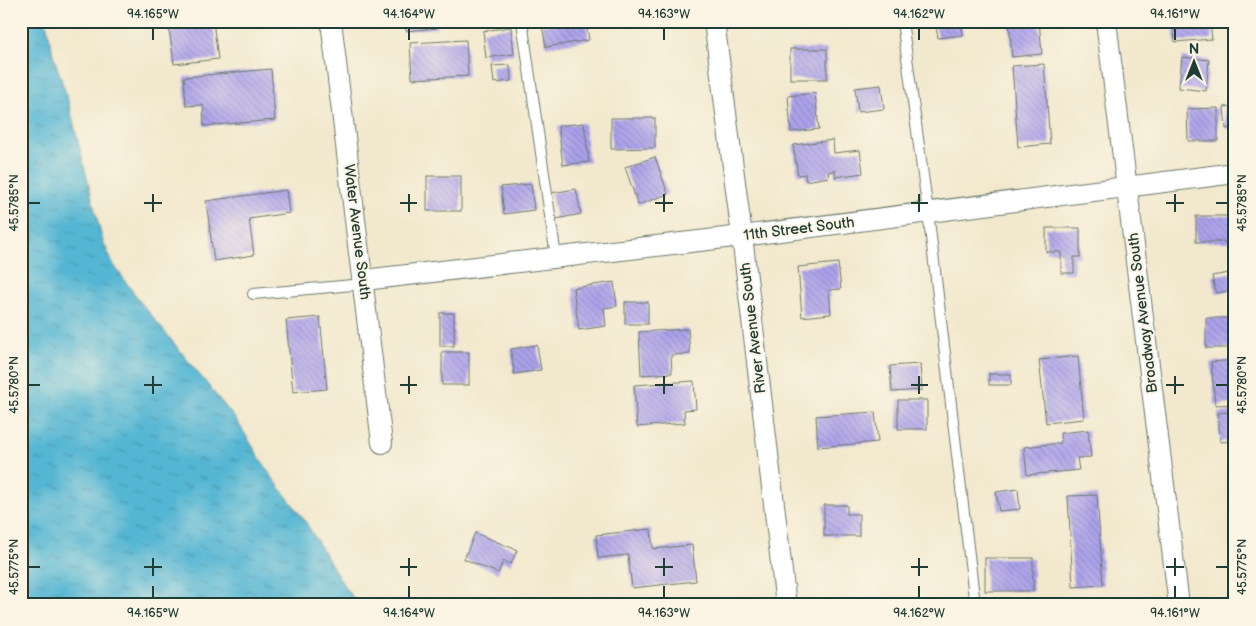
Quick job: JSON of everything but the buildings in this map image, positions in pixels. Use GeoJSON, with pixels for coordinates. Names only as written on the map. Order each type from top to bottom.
{"type":"FeatureCollection","features":[{"type":"Feature","properties":{"kind":"street","name":"Water Avenue South"},"geometry":{"type":"LineString","coordinates":[[331,21],[382,443]]}},
{"type":"Feature","properties":{"kind":"street","name":"River Avenue South"},"geometry":{"type":"LineString","coordinates":[[714,21],[786,605]]}},
{"type":"Feature","properties":{"kind":"street","name":"Broadway Avenue South"},"geometry":{"type":"LineString","coordinates":[[1106,21],[1179,605]]}},
{"type":"Feature","properties":{"kind":"street","name":"11th Street South"},"geometry":{"type":"LineString","coordinates":[[364,282],[1235,173]]}},
{"type":"Feature","properties":{"kind":"lane"},"geometry":{"type":"LineString","coordinates":[[522,21],[556,257]]}},
{"type":"Feature","properties":{"kind":"lane"},"geometry":{"type":"LineString","coordinates":[[902,21],[928,212],[975,605]]}},
{"type":"Feature","properties":{"kind":"lane"},"geometry":{"type":"LineString","coordinates":[[253,294],[364,282]]}},
{"type":"Feature","properties":{"kind":"water"},"geometry":{"type":"Polygon","coordinates":[[[21,21],[46,21],[53,54],[68,100],[102,239],[113,264],[138,299],[237,421],[269,473],[305,521],[344,586],[359,605],[21,605],[21,21]]]}}]}
